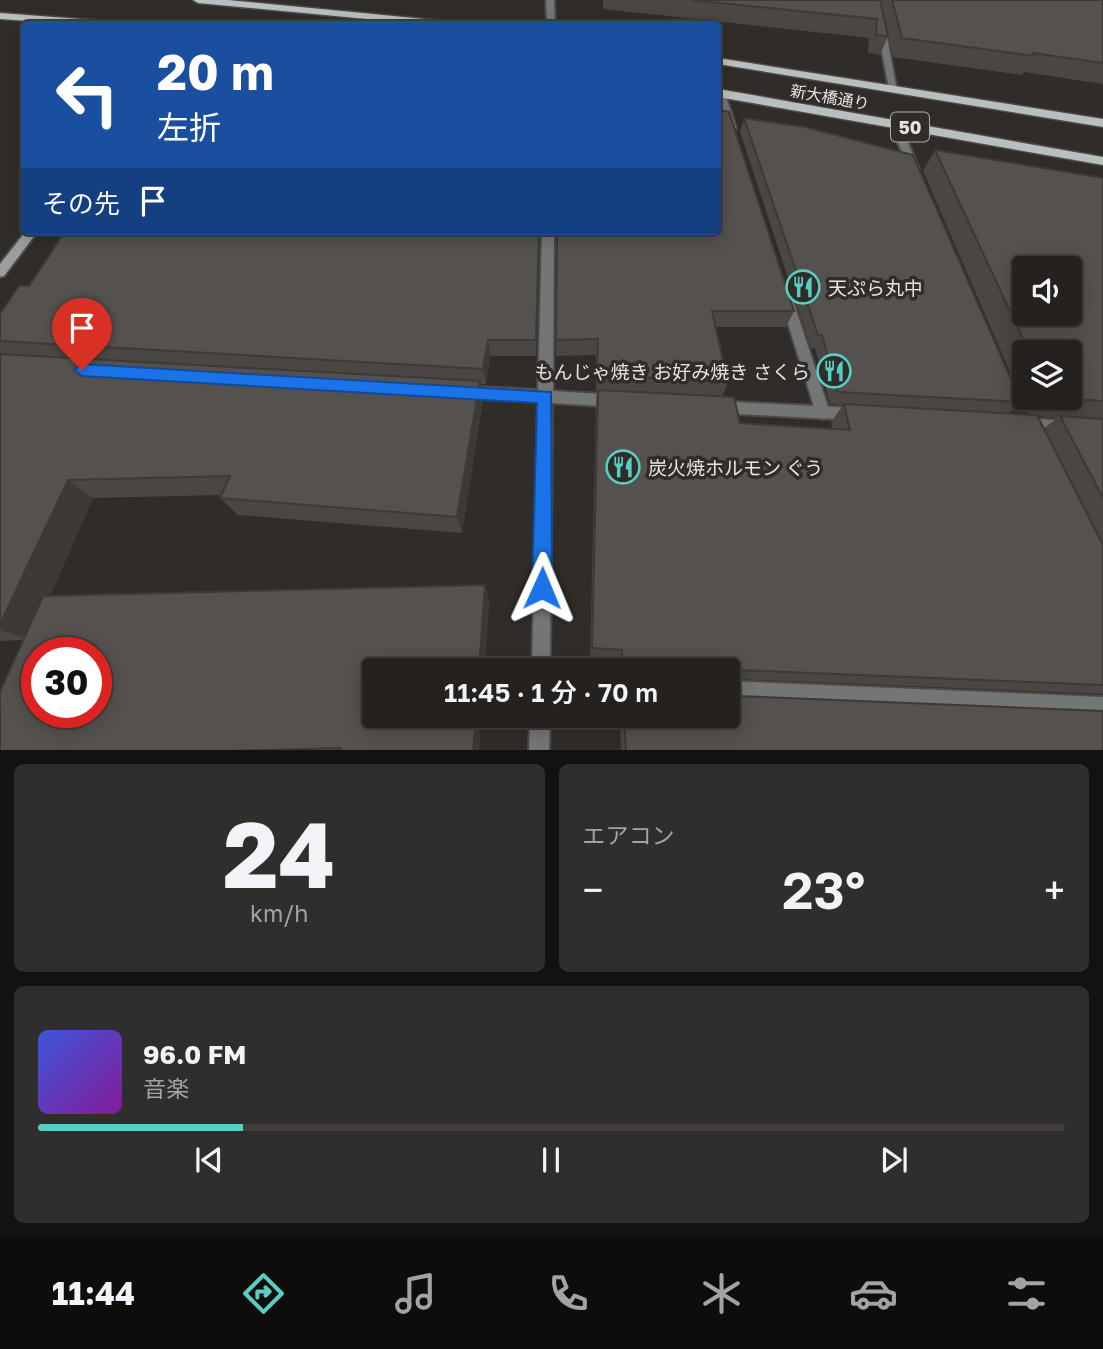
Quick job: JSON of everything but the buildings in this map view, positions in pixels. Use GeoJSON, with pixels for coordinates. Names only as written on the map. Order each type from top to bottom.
{"type":"FeatureCollection","features":[{"type":"Feature","properties":{"kind":"main road"},"geometry":{"type":"LineString","coordinates":[[198,0],[415,21]]}},
{"type":"Feature","properties":{"kind":"main road"},"geometry":{"type":"LineString","coordinates":[[0,16],[67,21]]}},
{"type":"Feature","properties":{"kind":"main road","name":"新大橋通り"},"geometry":{"type":"LineString","coordinates":[[721,61],[1103,123]]}},
{"type":"Feature","properties":{"kind":"main road","name":"新大橋通り"},"geometry":{"type":"LineString","coordinates":[[721,93],[1103,160]]}},
{"type":"Feature","properties":{"kind":"main road"},"geometry":{"type":"LineString","coordinates":[[0,273],[29,235]]}},
{"type":"Feature","properties":{"kind":"street"},"geometry":{"type":"LineString","coordinates":[[550,0],[551,21]]}},
{"type":"Feature","properties":{"kind":"street"},"geometry":{"type":"LineString","coordinates":[[876,0],[894,89]]}},
{"type":"Feature","properties":{"kind":"street"},"geometry":{"type":"LineString","coordinates":[[721,99],[734,137]]}},
{"type":"Feature","properties":{"kind":"street"},"geometry":{"type":"LineString","coordinates":[[895,124],[919,181]]}},
{"type":"Feature","properties":{"kind":"street"},"geometry":{"type":"LineString","coordinates":[[541,658],[548,235]]}},
{"type":"Feature","properties":{"kind":"street"},"geometry":{"type":"LineString","coordinates":[[781,281],[823,413]]}},
{"type":"Feature","properties":{"kind":"street"},"geometry":{"type":"LineString","coordinates":[[447,391],[629,401]]}},
{"type":"Feature","properties":{"kind":"street"},"geometry":{"type":"LineString","coordinates":[[698,405],[863,415]]}},
{"type":"Feature","properties":{"kind":"street"},"geometry":{"type":"LineString","coordinates":[[1018,424],[1103,429]]}},
{"type":"Feature","properties":{"kind":"street"},"geometry":{"type":"LineString","coordinates":[[740,692],[1103,708]]}},
{"type":"Feature","properties":{"kind":"street"},"geometry":{"type":"LineString","coordinates":[[539,750],[540,728]]}},
{"type":"Feature","properties":{"kind":"place","name":"天ぷら丸中"},"geometry":{"type":"Point","coordinates":[803,287]}},
{"type":"Feature","properties":{"kind":"place","name":"もんじゃ焼き お好み焼き さくら"},"geometry":{"type":"Point","coordinates":[834,371]}},
{"type":"Feature","properties":{"kind":"place","name":"炭火焼ホルモン ぐう"},"geometry":{"type":"Point","coordinates":[623,467]}},
{"type":"Feature","properties":{"kind":"route"},"geometry":{"type":"LineString","coordinates":[[82,370],[545,397],[542,588]]}}]}
